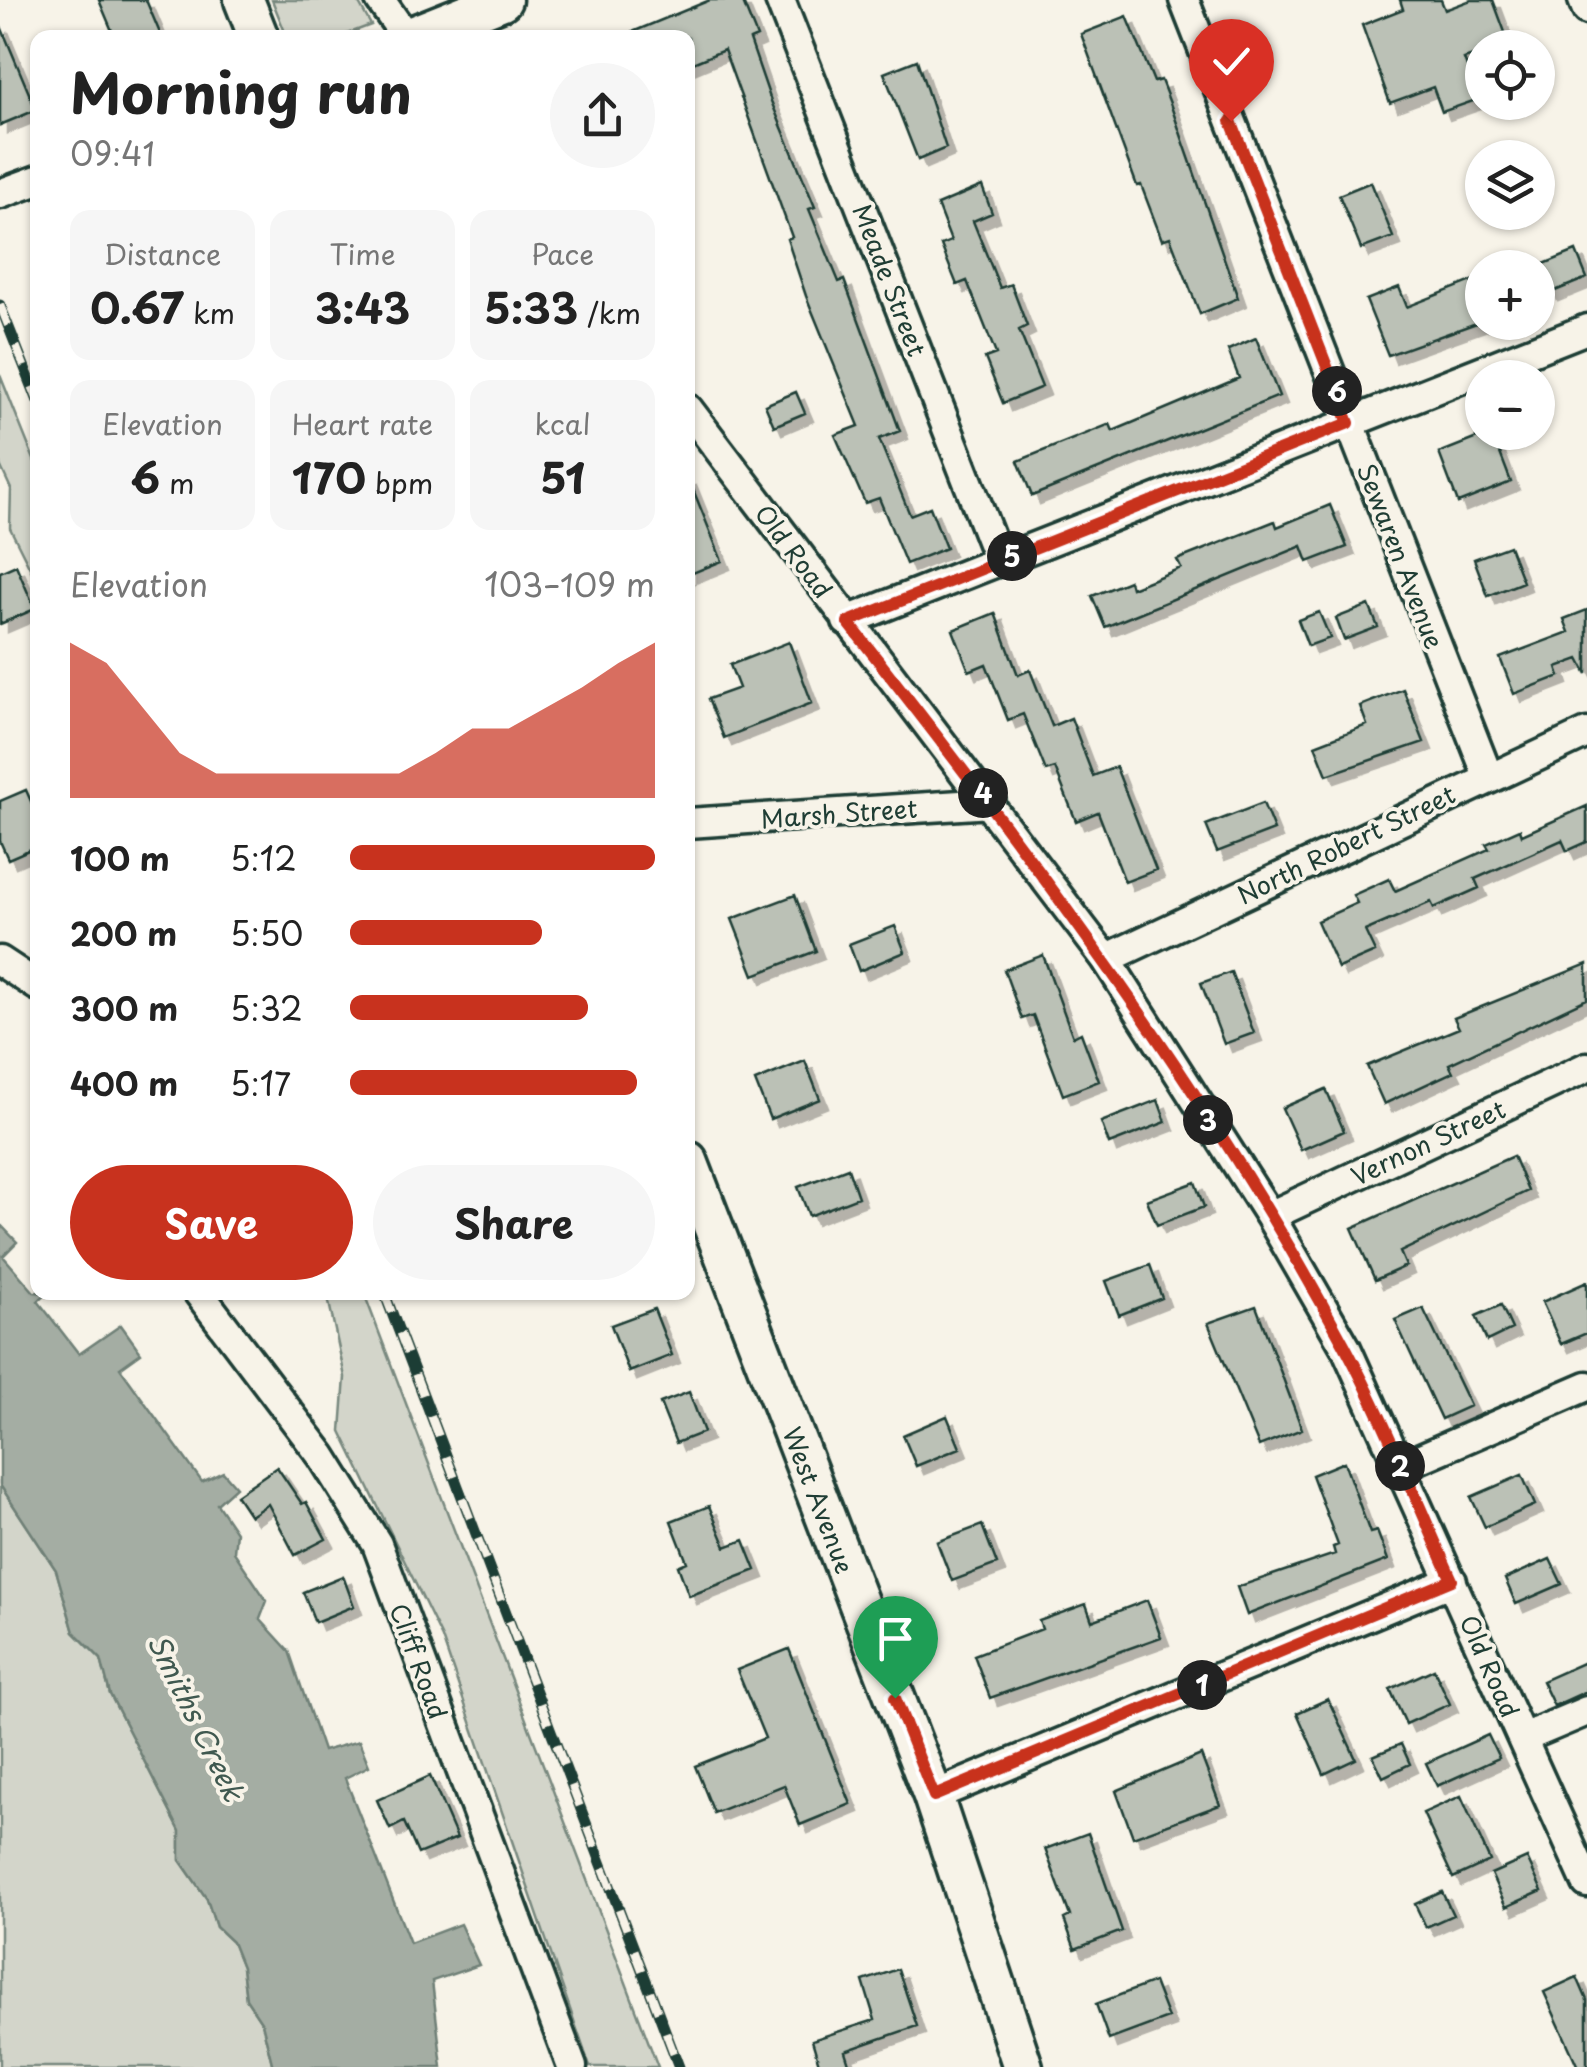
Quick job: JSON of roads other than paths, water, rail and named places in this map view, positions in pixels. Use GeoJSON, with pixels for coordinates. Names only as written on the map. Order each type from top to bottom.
{"type":"FeatureCollection","features":[{"type":"Feature","properties":{"kind":"street"},"geometry":{"type":"LineString","coordinates":[[244,0],[256,30]]}},
{"type":"Feature","properties":{"kind":"street"},"geometry":{"type":"LineString","coordinates":[[380,0],[402,30]]}},
{"type":"Feature","properties":{"kind":"street"},"geometry":{"type":"LineString","coordinates":[[425,30],[502,0]]}},
{"type":"Feature","properties":{"kind":"street","name":"Meade Street"},"geometry":{"type":"LineString","coordinates":[[780,0],[999,561]]}},
{"type":"Feature","properties":{"kind":"street","name":"Sewaren Avenue"},"geometry":{"type":"LineString","coordinates":[[1184,0],[1488,776]]}},
{"type":"Feature","properties":{"kind":"street"},"geometry":{"type":"LineString","coordinates":[[1583,0],[1587,10]]}},
{"type":"Feature","properties":{"kind":"street"},"geometry":{"type":"LineString","coordinates":[[0,194],[30,183]]}},
{"type":"Feature","properties":{"kind":"street"},"geometry":{"type":"LineString","coordinates":[[848,622],[1587,329]]}},
{"type":"Feature","properties":{"kind":"street","name":"Old Road"},"geometry":{"type":"LineString","coordinates":[[695,418],[1106,959],[1270,1216],[1346,1348],[1587,1883]]}},
{"type":"Feature","properties":{"kind":"street","name":"North Robert Street"},"geometry":{"type":"LineString","coordinates":[[1106,959],[1587,732]]}},
{"type":"Feature","properties":{"kind":"street","name":"Marsh Street"},"geometry":{"type":"LineString","coordinates":[[695,822],[991,803]]}},
{"type":"Feature","properties":{"kind":"street"},"geometry":{"type":"LineString","coordinates":[[0,960],[30,981]]}},
{"type":"Feature","properties":{"kind":"street","name":"Vernon Street"},"geometry":{"type":"LineString","coordinates":[[1270,1216],[1587,1067]]}},
{"type":"Feature","properties":{"kind":"street","name":"West Avenue"},"geometry":{"type":"LineString","coordinates":[[695,1179],[934,1796],[1023,2067]]}},
{"type":"Feature","properties":{"kind":"street","name":"Cliff Road"},"geometry":{"type":"LineString","coordinates":[[204,1300],[322,1456],[377,1544],[572,2067]]}},
{"type":"Feature","properties":{"kind":"street"},"geometry":{"type":"LineString","coordinates":[[1400,1467],[1587,1386]]}},
{"type":"Feature","properties":{"kind":"street"},"geometry":{"type":"LineString","coordinates":[[934,1796],[1452,1580]]}},
{"type":"Feature","properties":{"kind":"street"},"geometry":{"type":"LineString","coordinates":[[1523,1738],[1587,1711]]}},
{"type":"Feature","properties":{"kind":"water","name":"Smiths Creek"},"geometry":{"type":"Polygon","coordinates":[[[0,1224],[17,1242],[3,1256],[30,1287],[30,1300],[39,1300],[79,1354],[121,1325],[141,1353],[120,1368],[202,1482],[223,1472],[236,1487],[217,1504],[236,1532],[234,1552],[267,1601],[260,1619],[289,1651],[323,1751],[359,1741],[369,1766],[345,1778],[410,1943],[460,1924],[479,1965],[432,1981],[442,2067],[273,2067],[262,2023],[246,1999],[242,1967],[232,1942],[216,1927],[207,1899],[180,1860],[180,1831],[110,1694],[101,1659],[74,1632],[56,1570],[0,1485],[0,1224]]]}},
{"type":"Feature","properties":{"kind":"railway"},"geometry":{"type":"LineString","coordinates":[[0,305],[30,381]]}},
{"type":"Feature","properties":{"kind":"railway"},"geometry":{"type":"LineString","coordinates":[[387,1300],[679,2067]]}}]}
